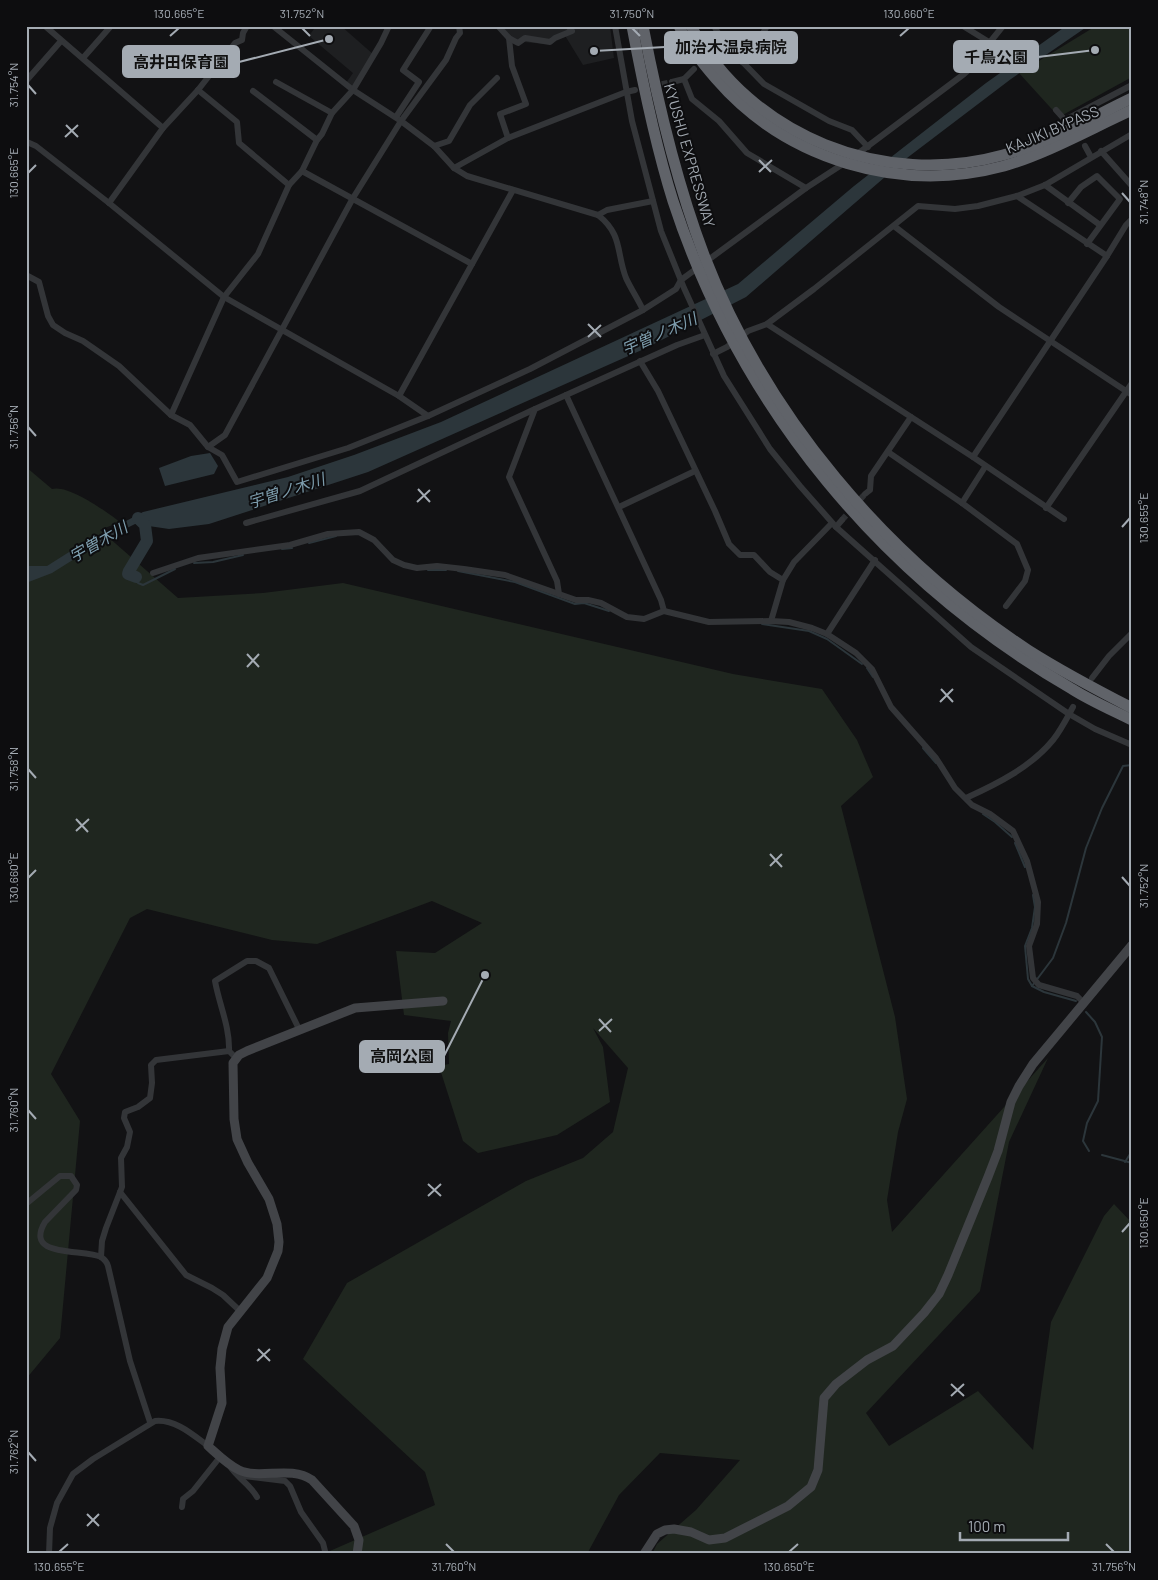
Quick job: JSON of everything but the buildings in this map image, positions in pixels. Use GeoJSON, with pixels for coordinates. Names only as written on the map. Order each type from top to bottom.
{"type":"FeatureCollection","features":[{"type":"Feature","properties":{"kind":"highway","name":"KYUSHU EXPRESSWAY"},"geometry":{"type":"LineString","coordinates":[[632,26],[656,139],[673,201],[700,260],[720,316],[796,425],[828,468],[862,507],[900,547],[941,584],[983,618],[1021,645],[1080,681],[1132,708]]}},
{"type":"Feature","properties":{"kind":"highway","name":"KYUSHU EXPRESSWAY"},"geometry":{"type":"LineString","coordinates":[[643,26],[666,136],[700,260]]}},
{"type":"Feature","properties":{"kind":"highway","name":"KAJIKI BYPASS"},"geometry":{"type":"LineString","coordinates":[[679,26],[692,48],[708,69],[728,93],[748,110],[769,127],[786,137],[835,154],[932,171],[968,173],[1003,166],[1027,158],[1132,110]]}},
{"type":"Feature","properties":{"kind":"highway","name":"KAJIKI BYPASS"},"geometry":{"type":"LineString","coordinates":[[691,26],[716,64],[750,100],[779,121],[835,154]]}},
{"type":"Feature","properties":{"kind":"highway","name":"KAJIKI BYPASS"},"geometry":{"type":"LineString","coordinates":[[932,171],[1025,148],[1132,98]]}},
{"type":"Feature","properties":{"kind":"highway","name":"KYUSHU EXPRESSWAY"},"geometry":{"type":"LineString","coordinates":[[744,351],[760,390],[788,432],[820,475],[892,555],[976,626],[1023,659],[1073,690],[1132,720]]}},
{"type":"Feature","properties":{"kind":"street"},"geometry":{"type":"LineString","coordinates":[[45,26],[163,128]]}},
{"type":"Feature","properties":{"kind":"street"},"geometry":{"type":"LineString","coordinates":[[83,58],[110,26]]}},
{"type":"Feature","properties":{"kind":"street"},"geometry":{"type":"LineString","coordinates":[[109,203],[163,128],[198,90],[235,43],[242,40],[247,26]]}},
{"type":"Feature","properties":{"kind":"street"},"geometry":{"type":"LineString","coordinates":[[273,26],[353,90],[398,119],[434,146],[454,168],[467,176],[598,215],[609,224],[617,241],[626,278],[643,310]]}},
{"type":"Feature","properties":{"kind":"street"},"geometry":{"type":"LineString","coordinates":[[171,415],[224,297],[258,254],[290,185],[302,171],[316,140],[322,134],[332,113],[353,90],[381,44],[389,26]]}},
{"type":"Feature","properties":{"kind":"street"},"geometry":{"type":"LineString","coordinates":[[208,447],[225,435],[353,198],[419,82],[403,70],[431,26]]}},
{"type":"Feature","properties":{"kind":"street"},"geometry":{"type":"LineString","coordinates":[[398,119],[446,60],[460,33],[459,26]]}},
{"type":"Feature","properties":{"kind":"street"},"geometry":{"type":"LineString","coordinates":[[498,26],[509,38],[518,43],[525,38],[550,42],[572,31],[568,26]]}},
{"type":"Feature","properties":{"kind":"street"},"geometry":{"type":"LineString","coordinates":[[615,26],[632,121],[661,232],[684,288],[730,388],[770,449],[834,525],[971,646],[1068,714],[1094,729],[1132,745]]}},
{"type":"Feature","properties":{"kind":"street"},"geometry":{"type":"LineString","coordinates":[[714,26],[724,43],[764,84],[829,121],[852,130],[868,147]]}},
{"type":"Feature","properties":{"kind":"street"},"geometry":{"type":"LineString","coordinates":[[742,62],[750,56],[767,26]]}},
{"type":"Feature","properties":{"kind":"street"},"geometry":{"type":"LineString","coordinates":[[963,26],[989,42]]}},
{"type":"Feature","properties":{"kind":"street"},"geometry":{"type":"LineString","coordinates":[[26,275],[39,282],[48,316],[53,325],[65,333],[83,340],[119,366],[171,415],[190,426],[208,447],[222,455],[237,482],[348,448],[428,416],[530,369],[643,310],[676,289],[681,280],[806,188],[868,147],[969,69],[980,60],[982,52],[1003,26]]}},
{"type":"Feature","properties":{"kind":"street"},"geometry":{"type":"LineString","coordinates":[[508,138],[500,114],[526,104],[512,66],[509,38]]}},
{"type":"Feature","properties":{"kind":"street"},"geometry":{"type":"LineString","coordinates":[[26,81],[61,41]]}},
{"type":"Feature","properties":{"kind":"street"},"geometry":{"type":"LineString","coordinates":[[716,50],[724,43]]}},
{"type":"Feature","properties":{"kind":"street"},"geometry":{"type":"LineString","coordinates":[[672,82],[684,79],[694,69]]}},
{"type":"Feature","properties":{"kind":"street"},"geometry":{"type":"LineString","coordinates":[[434,146],[449,141],[470,105],[497,78]]}},
{"type":"Feature","properties":{"kind":"street"},"geometry":{"type":"LineString","coordinates":[[684,79],[692,98],[719,121],[747,153],[806,188]]}},
{"type":"Feature","properties":{"kind":"street"},"geometry":{"type":"LineString","coordinates":[[276,82],[332,113]]}},
{"type":"Feature","properties":{"kind":"street"},"geometry":{"type":"LineString","coordinates":[[1056,110],[1065,120],[1132,85]]}},
{"type":"Feature","properties":{"kind":"street"},"geometry":{"type":"LineString","coordinates":[[198,90],[237,122],[239,143],[290,185]]}},
{"type":"Feature","properties":{"kind":"street"},"geometry":{"type":"LineString","coordinates":[[454,168],[508,138],[635,90]]}},
{"type":"Feature","properties":{"kind":"street"},"geometry":{"type":"LineString","coordinates":[[253,91],[316,140]]}},
{"type":"Feature","properties":{"kind":"street"},"geometry":{"type":"LineString","coordinates":[[714,354],[748,331],[767,324],[918,206],[955,209],[978,206],[1017,196],[1045,185],[1132,134]]}},
{"type":"Feature","properties":{"kind":"street"},"geometry":{"type":"LineString","coordinates":[[27,142],[36,146],[109,203],[224,297],[398,396],[428,416]]}},
{"type":"Feature","properties":{"kind":"street"},"geometry":{"type":"LineString","coordinates":[[1085,146],[1091,157]]}},
{"type":"Feature","properties":{"kind":"street"},"geometry":{"type":"LineString","coordinates":[[1101,151],[1132,186]]}},
{"type":"Feature","properties":{"kind":"street"},"geometry":{"type":"LineString","coordinates":[[302,171],[472,264]]}},
{"type":"Feature","properties":{"kind":"street"},"geometry":{"type":"LineString","coordinates":[[1068,203],[1080,186],[1098,176],[1120,199],[1086,244]]}},
{"type":"Feature","properties":{"kind":"street"},"geometry":{"type":"LineString","coordinates":[[1045,185],[1100,225]]}},
{"type":"Feature","properties":{"kind":"street"},"geometry":{"type":"LineString","coordinates":[[398,396],[513,190]]}},
{"type":"Feature","properties":{"kind":"street"},"geometry":{"type":"LineString","coordinates":[[1017,196],[1086,244],[1107,256]]}},
{"type":"Feature","properties":{"kind":"street"},"geometry":{"type":"LineString","coordinates":[[598,215],[607,210],[653,201]]}},
{"type":"Feature","properties":{"kind":"street"},"geometry":{"type":"LineString","coordinates":[[973,457],[1126,225],[1132,219]]}},
{"type":"Feature","properties":{"kind":"street"},"geometry":{"type":"LineString","coordinates":[[894,226],[999,307],[1129,393]]}},
{"type":"Feature","properties":{"kind":"street"},"geometry":{"type":"LineString","coordinates":[[767,324],[973,457],[985,467],[1064,519]]}},
{"type":"Feature","properties":{"kind":"street"},"geometry":{"type":"LineString","coordinates":[[246,523],[360,491],[704,333]]}},
{"type":"Feature","properties":{"kind":"street"},"geometry":{"type":"LineString","coordinates":[[640,361],[658,391],[729,544],[740,555],[754,555],[770,572],[783,580]]}},
{"type":"Feature","properties":{"kind":"street"},"geometry":{"type":"LineString","coordinates":[[1046,508],[1129,393],[1132,383]]}},
{"type":"Feature","properties":{"kind":"street"},"geometry":{"type":"LineString","coordinates":[[566,395],[661,600],[664,611]]}},
{"type":"Feature","properties":{"kind":"street"},"geometry":{"type":"LineString","coordinates":[[535,409],[509,477],[557,581],[559,594]]}},
{"type":"Feature","properties":{"kind":"street"},"geometry":{"type":"LineString","coordinates":[[865,494],[870,490],[872,476],[911,417]]}},
{"type":"Feature","properties":{"kind":"street"},"geometry":{"type":"LineString","coordinates":[[888,452],[1017,544],[1028,570],[1025,581],[1006,606]]}},
{"type":"Feature","properties":{"kind":"street"},"geometry":{"type":"LineString","coordinates":[[962,503],[985,467]]}},
{"type":"Feature","properties":{"kind":"street"},"geometry":{"type":"LineString","coordinates":[[618,507],[695,471]]}},
{"type":"Feature","properties":{"kind":"street"},"geometry":{"type":"LineString","coordinates":[[771,621],[783,580],[794,562],[834,525],[842,520]]}},
{"type":"Feature","properties":{"kind":"street"},"geometry":{"type":"LineString","coordinates":[[153,573],[198,558],[290,545],[315,537],[359,532],[374,540],[394,560],[404,565],[418,568],[436,566],[464,568],[505,575],[576,600],[601,603],[627,617],[644,619],[664,611],[709,622],[789,622],[826,634],[856,653],[872,669],[891,706],[936,758],[955,788],[972,805],[990,814],[1013,831],[1027,861],[1038,902],[1037,924],[1029,946],[1033,978],[1039,984],[1077,996],[1084,1003]]}},
{"type":"Feature","properties":{"kind":"street"},"geometry":{"type":"LineString","coordinates":[[826,634],[875,560]]}},
{"type":"Feature","properties":{"kind":"street"},"geometry":{"type":"LineString","coordinates":[[1092,678],[1109,656],[1132,634]]}},
{"type":"Feature","properties":{"kind":"street"},"geometry":{"type":"LineString","coordinates":[[966,798],[987,788],[1034,758],[1053,740],[1073,707]]}},
{"type":"Feature","properties":{"kind":"street"},"geometry":{"type":"LineString","coordinates":[[644,1554],[658,1534],[664,1530],[674,1529],[691,1532],[709,1540],[726,1538],[788,1506],[811,1487],[818,1470],[824,1398],[836,1384],[867,1360],[893,1346],[939,1294],[998,1151],[1011,1102],[1033,1064],[1132,945]]}},
{"type":"Feature","properties":{"kind":"street"},"geometry":{"type":"LineString","coordinates":[[208,1446],[222,1403],[220,1368],[222,1349],[228,1326],[267,1278],[278,1251],[279,1242],[269,1199],[248,1163],[237,1139],[234,1119],[233,1055],[227,1024],[218,999],[215,980],[248,961],[256,961],[269,968],[299,1029]]}},
{"type":"Feature","properties":{"kind":"street"},"geometry":{"type":"LineString","coordinates":[[150,1422],[130,1361],[108,1266],[101,1257],[102,1241],[122,1186],[121,1158],[127,1147],[130,1132],[124,1118],[125,1112],[138,1107],[150,1098],[152,1083],[151,1064],[156,1060],[233,1055],[355,1008],[443,1001]]}},
{"type":"Feature","properties":{"kind":"street"},"geometry":{"type":"LineString","coordinates":[[26,1204],[60,1176],[70,1176],[78,1185],[76,1190],[45,1222],[42,1228],[41,1240],[51,1248],[101,1257]]}},
{"type":"Feature","properties":{"kind":"street"},"geometry":{"type":"LineString","coordinates":[[120,1192],[186,1276],[223,1295],[240,1311]]}},
{"type":"Feature","properties":{"kind":"street"},"geometry":{"type":"LineString","coordinates":[[48,1554],[50,1528],[57,1503],[73,1474],[92,1459],[150,1422],[164,1420],[175,1424],[240,1470],[250,1473],[294,1474],[305,1476],[312,1480],[354,1526],[360,1540],[357,1554]]}},
{"type":"Feature","properties":{"kind":"street"},"geometry":{"type":"LineString","coordinates":[[224,1459],[233,1472],[254,1490],[257,1497]]}},
{"type":"Feature","properties":{"kind":"street"},"geometry":{"type":"LineString","coordinates":[[182,1507],[183,1499],[224,1459]]}},
{"type":"Feature","properties":{"kind":"street"},"geometry":{"type":"LineString","coordinates":[[240,1470],[244,1476],[284,1481],[290,1486],[301,1512],[323,1543],[324,1554]]}},
{"type":"Feature","properties":{"kind":"shaded area"},"geometry":{"type":"Polygon","coordinates":[[[316,26],[341,26],[374,55],[354,89],[346,83],[353,73],[309,36],[316,26]]]}},
{"type":"Feature","properties":{"kind":"shaded area"},"geometry":{"type":"Polygon","coordinates":[[[499,26],[610,26],[614,58],[583,65],[564,34],[545,44],[513,41],[499,26]]]}},
{"type":"Feature","properties":{"kind":"shaded area"},"geometry":{"type":"Polygon","coordinates":[[[1096,26],[1132,26],[1132,77],[1059,117],[1019,73],[1096,26]]]}},
{"type":"Feature","properties":{"kind":"shaded area"},"geometry":{"type":"Polygon","coordinates":[[[26,467],[52,489],[68,491],[77,495],[120,522],[100,530],[178,598],[263,593],[343,583],[733,674],[822,689],[857,740],[873,777],[841,806],[895,1017],[907,1099],[898,1132],[887,1200],[892,1232],[1048,1058],[1009,1142],[980,1291],[866,1413],[889,1446],[978,1391],[1033,1450],[1051,1322],[1104,1216],[1114,1204],[1132,1223],[1132,1554],[652,1554],[657,1544],[696,1510],[740,1460],[660,1453],[619,1495],[587,1554],[323,1554],[435,1505],[425,1472],[303,1359],[347,1283],[526,1181],[583,1158],[613,1132],[628,1068],[593,1028],[603,1047],[610,1102],[557,1135],[478,1153],[463,1141],[439,1066],[449,1064],[448,1033],[451,1021],[404,1015],[396,951],[435,953],[482,923],[432,901],[317,944],[272,940],[147,909],[130,918],[51,1074],[80,1121],[60,1338],[26,1379],[26,467]]]}},
{"type":"Feature","properties":{"kind":"water","name":"宇曽木川"},"geometry":{"type":"Polygon","coordinates":[[[1066,26],[1088,26],[1011,79],[907,158],[746,297],[644,349],[368,472],[209,524],[169,529],[135,524],[111,536],[52,573],[26,583],[26,566],[47,566],[77,547],[143,512],[288,477],[354,455],[441,422],[738,284],[854,186],[986,83],[1066,26]]]}},
{"type":"Feature","properties":{"kind":"water"},"geometry":{"type":"Polygon","coordinates":[[[210,453],[218,466],[214,474],[165,486],[159,468],[191,456],[210,453]]]}},
{"type":"Feature","properties":{"kind":"waterway","name":"宇曽ノ木川"},"geometry":{"type":"LineString","coordinates":[[136,577],[128,574],[147,541],[145,525],[138,518]]}},
{"type":"Feature","properties":{"kind":"waterway"},"geometry":{"type":"LineString","coordinates":[[309,543],[336,536]]}},
{"type":"Feature","properties":{"kind":"waterway"},"geometry":{"type":"LineString","coordinates":[[282,549],[292,548]]}},
{"type":"Feature","properties":{"kind":"waterway"},"geometry":{"type":"LineString","coordinates":[[194,563],[213,562],[243,555]]}},
{"type":"Feature","properties":{"kind":"waterway"},"geometry":{"type":"LineString","coordinates":[[136,577],[138,583],[143,585],[175,569]]}},
{"type":"Feature","properties":{"kind":"waterway"},"geometry":{"type":"LineString","coordinates":[[428,570],[446,570]]}},
{"type":"Feature","properties":{"kind":"waterway"},"geometry":{"type":"LineString","coordinates":[[458,571],[515,582],[575,604],[584,603],[609,611]]}},
{"type":"Feature","properties":{"kind":"waterway"},"geometry":{"type":"LineString","coordinates":[[762,624],[809,631],[827,639],[862,664]]}},
{"type":"Feature","properties":{"kind":"waterway"},"geometry":{"type":"LineString","coordinates":[[867,668],[873,677]]}},
{"type":"Feature","properties":{"kind":"waterway"},"geometry":{"type":"LineString","coordinates":[[923,748],[936,763]]}},
{"type":"Feature","properties":{"kind":"waterway"},"geometry":{"type":"LineString","coordinates":[[1032,986],[1053,958],[1066,923],[1086,848],[1102,808],[1123,766],[1132,765]]}},
{"type":"Feature","properties":{"kind":"waterway"},"geometry":{"type":"LineString","coordinates":[[983,814],[1012,837]]}},
{"type":"Feature","properties":{"kind":"waterway"},"geometry":{"type":"LineString","coordinates":[[1015,843],[1025,867]]}},
{"type":"Feature","properties":{"kind":"waterway"},"geometry":{"type":"LineString","coordinates":[[1033,895],[1035,907],[1032,928],[1025,946],[1028,979],[1032,986],[1044,992],[1076,1001]]}},
{"type":"Feature","properties":{"kind":"waterway"},"geometry":{"type":"LineString","coordinates":[[1086,1012],[1095,1022],[1102,1037],[1098,1101],[1087,1123],[1083,1141],[1089,1151]]}},
{"type":"Feature","properties":{"kind":"waterway"},"geometry":{"type":"LineString","coordinates":[[1125,1162],[1132,1151]]}},
{"type":"Feature","properties":{"kind":"waterway"},"geometry":{"type":"LineString","coordinates":[[1102,1155],[1132,1163]]}},
{"type":"Feature","properties":{"kind":"tunnel"},"geometry":{"type":"LineString","coordinates":[[653,86],[672,82]]}},
{"type":"Feature","properties":{"kind":"tunnel"},"geometry":{"type":"LineString","coordinates":[[842,520],[865,494]]}},
{"type":"Feature","properties":{"kind":"place","name":"高井田保育園"},"geometry":{"type":"Point","coordinates":[329,39]}},
{"type":"Feature","properties":{"kind":"place","name":"千鳥公園"},"geometry":{"type":"Point","coordinates":[1095,50]}},
{"type":"Feature","properties":{"kind":"place","name":"加治木温泉病院"},"geometry":{"type":"Point","coordinates":[594,51]}},
{"type":"Feature","properties":{"kind":"place","name":"高岡公園"},"geometry":{"type":"Point","coordinates":[485,975]}}]}
